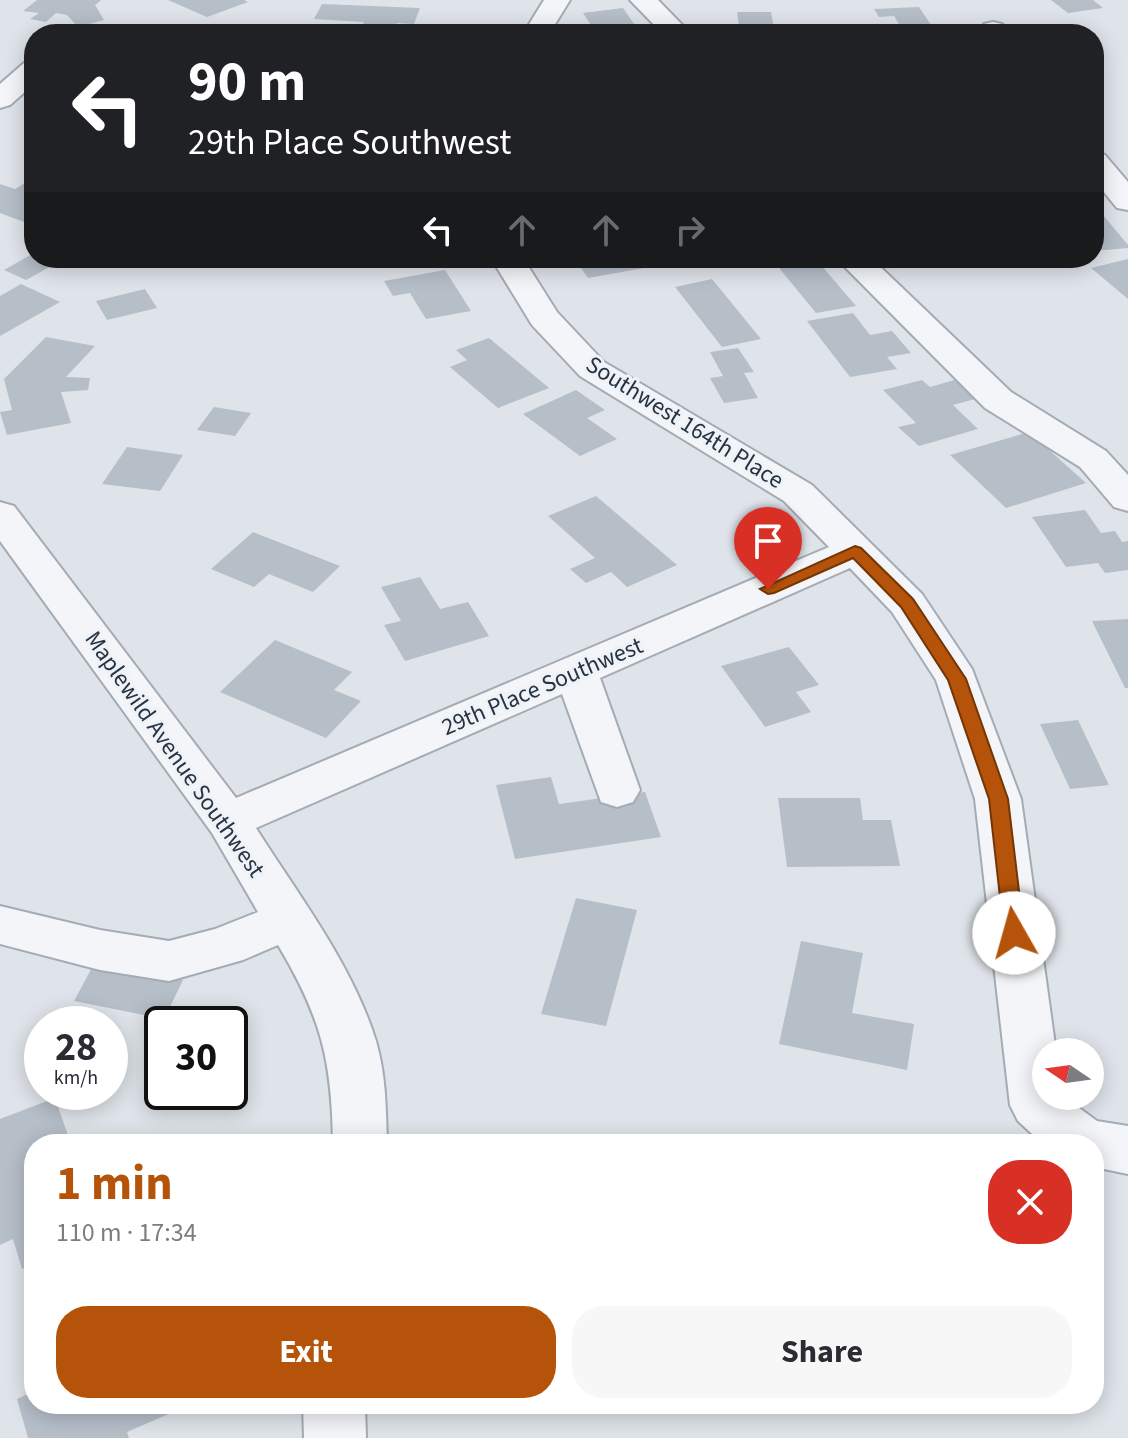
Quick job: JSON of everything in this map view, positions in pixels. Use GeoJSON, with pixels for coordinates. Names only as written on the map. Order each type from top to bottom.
{"type":"FeatureCollection","features":[{"type":"Feature","properties":{"kind":"street"},"geometry":{"type":"LineString","coordinates":[[542,24],[557,0]]}},
{"type":"Feature","properties":{"kind":"street"},"geometry":{"type":"LineString","coordinates":[[643,0],[668,24]]}},
{"type":"Feature","properties":{"kind":"street"},"geometry":{"type":"LineString","coordinates":[[0,99],[24,78]]}},
{"type":"Feature","properties":{"kind":"street"},"geometry":{"type":"LineString","coordinates":[[1104,173],[1128,201]]}},
{"type":"Feature","properties":{"kind":"street","name":"Southwest 164th Place"},"geometry":{"type":"LineString","coordinates":[[513,268],[544,318],[592,369],[798,493],[907,603],[957,679],[998,799],[1037,1105],[1068,1134]]}},
{"type":"Feature","properties":{"kind":"street"},"geometry":{"type":"LineString","coordinates":[[862,268],[998,400],[1093,459],[1128,499]]}},
{"type":"Feature","properties":{"kind":"street","name":"Maplewild Avenue Southwest"},"geometry":{"type":"LineString","coordinates":[[0,514],[228,821],[331,990],[350,1042],[359,1088],[360,1134]]}},
{"type":"Feature","properties":{"kind":"street","name":"29th Place Southwest"},"geometry":{"type":"LineString","coordinates":[[228,821],[855,551]]}},
{"type":"Feature","properties":{"kind":"street"},"geometry":{"type":"LineString","coordinates":[[576,671],[617,790]]}},
{"type":"Feature","properties":{"kind":"street"},"geometry":{"type":"LineString","coordinates":[[0,925],[100,950],[169,961],[225,946],[288,920]]}},
{"type":"Feature","properties":{"kind":"street","name":"Southwest 164th Place"},"geometry":{"type":"LineString","coordinates":[[1104,1147],[1128,1150]]}},
{"type":"Feature","properties":{"kind":"street"},"geometry":{"type":"LineString","coordinates":[[334,1414],[335,1438]]}},
{"type":"Feature","properties":{"kind":"building"},"geometry":{"type":"Polygon","coordinates":[[[37,0],[101,0],[95,5],[104,20],[75,24],[67,15],[56,13],[46,22],[30,19],[39,13],[23,11],[37,0]]]}},
{"type":"Feature","properties":{"kind":"building"},"geometry":{"type":"Polygon","coordinates":[[[168,0],[244,0],[248,2],[207,17],[168,0]]]}},
{"type":"Feature","properties":{"kind":"building"},"geometry":{"type":"Polygon","coordinates":[[[1051,0],[1093,0],[1103,8],[1068,13],[1051,0]]]}},
{"type":"Feature","properties":{"kind":"building"},"geometry":{"type":"Polygon","coordinates":[[[322,4],[420,8],[414,24],[363,24],[314,19],[322,4]]]}},
{"type":"Feature","properties":{"kind":"building"},"geometry":{"type":"Polygon","coordinates":[[[919,7],[930,24],[899,24],[894,16],[879,17],[874,9],[919,7]]]}},
{"type":"Feature","properties":{"kind":"building"},"geometry":{"type":"Polygon","coordinates":[[[623,8],[634,24],[590,24],[583,13],[623,8]]]}},
{"type":"Feature","properties":{"kind":"building"},"geometry":{"type":"Polygon","coordinates":[[[737,12],[771,12],[773,24],[739,24],[737,12]]]}},
{"type":"Feature","properties":{"kind":"building"},"geometry":{"type":"Polygon","coordinates":[[[0,184],[15,189],[24,184],[24,222],[0,213],[0,184]]]}},
{"type":"Feature","properties":{"kind":"building"},"geometry":{"type":"Polygon","coordinates":[[[1104,216],[1128,245],[1128,248],[1104,250],[1104,216]]]}},
{"type":"Feature","properties":{"kind":"building"},"geometry":{"type":"Polygon","coordinates":[[[24,259],[24,268],[48,268],[26,280],[4,270],[24,259]]]}},
{"type":"Feature","properties":{"kind":"building"},"geometry":{"type":"Polygon","coordinates":[[[1128,259],[1128,299],[1091,268],[1104,268],[1104,265],[1128,259]]]}},
{"type":"Feature","properties":{"kind":"building"},"geometry":{"type":"Polygon","coordinates":[[[581,268],[644,268],[588,278],[581,268]]]}},
{"type":"Feature","properties":{"kind":"building"},"geometry":{"type":"Polygon","coordinates":[[[779,268],[824,268],[856,306],[816,313],[779,268]]]}},
{"type":"Feature","properties":{"kind":"building"},"geometry":{"type":"Polygon","coordinates":[[[445,270],[471,311],[426,319],[410,293],[393,296],[384,281],[445,270]]]}},
{"type":"Feature","properties":{"kind":"building"},"geometry":{"type":"Polygon","coordinates":[[[712,279],[761,339],[722,347],[675,287],[712,279]]]}},
{"type":"Feature","properties":{"kind":"building"},"geometry":{"type":"Polygon","coordinates":[[[21,284],[60,302],[0,336],[0,296],[21,284]]]}},
{"type":"Feature","properties":{"kind":"building"},"geometry":{"type":"Polygon","coordinates":[[[145,289],[157,308],[107,320],[96,301],[145,289]]]}},
{"type":"Feature","properties":{"kind":"building"},"geometry":{"type":"Polygon","coordinates":[[[853,313],[870,335],[892,331],[911,353],[887,357],[897,369],[850,377],[807,321],[853,313]]]}},
{"type":"Feature","properties":{"kind":"building"},"geometry":{"type":"Polygon","coordinates":[[[46,337],[95,346],[66,377],[90,378],[88,390],[61,392],[71,423],[7,435],[0,412],[12,410],[4,379],[46,337]]]}},
{"type":"Feature","properties":{"kind":"building"},"geometry":{"type":"Polygon","coordinates":[[[489,338],[549,388],[498,408],[450,367],[467,360],[456,350],[489,338]]]}},
{"type":"Feature","properties":{"kind":"building"},"geometry":{"type":"Polygon","coordinates":[[[738,348],[754,372],[744,373],[758,398],[724,403],[710,378],[723,376],[710,352],[738,348]]]}},
{"type":"Feature","properties":{"kind":"building"},"geometry":{"type":"Polygon","coordinates":[[[965,377],[986,396],[953,405],[978,429],[919,446],[898,427],[916,423],[883,390],[922,380],[930,387],[965,377]]]}},
{"type":"Feature","properties":{"kind":"building"},"geometry":{"type":"Polygon","coordinates":[[[576,390],[605,410],[587,418],[617,439],[580,456],[523,414],[576,390]]]}},
{"type":"Feature","properties":{"kind":"building"},"geometry":{"type":"Polygon","coordinates":[[[214,407],[251,413],[235,436],[197,430],[214,407]]]}},
{"type":"Feature","properties":{"kind":"building"},"geometry":{"type":"Polygon","coordinates":[[[1029,432],[1086,483],[1006,508],[950,455],[1029,432]]]}},
{"type":"Feature","properties":{"kind":"building"},"geometry":{"type":"Polygon","coordinates":[[[127,447],[183,455],[160,491],[102,484],[127,447]]]}},
{"type":"Feature","properties":{"kind":"building"},"geometry":{"type":"Polygon","coordinates":[[[596,496],[677,565],[627,587],[611,572],[586,583],[570,569],[595,558],[548,516],[596,496]]]}},
{"type":"Feature","properties":{"kind":"building"},"geometry":{"type":"Polygon","coordinates":[[[1085,510],[1101,533],[1115,531],[1122,542],[1128,541],[1128,570],[1105,573],[1098,563],[1066,567],[1032,517],[1085,510]]]}},
{"type":"Feature","properties":{"kind":"building"},"geometry":{"type":"Polygon","coordinates":[[[253,532],[340,566],[313,592],[269,574],[254,587],[211,569],[253,532]]]}},
{"type":"Feature","properties":{"kind":"building"},"geometry":{"type":"Polygon","coordinates":[[[420,577],[440,609],[468,602],[489,636],[405,661],[384,625],[401,621],[381,587],[420,577]]]}},
{"type":"Feature","properties":{"kind":"building"},"geometry":{"type":"Polygon","coordinates":[[[1128,619],[1128,688],[1125,688],[1092,621],[1128,619]]]}},
{"type":"Feature","properties":{"kind":"building"},"geometry":{"type":"Polygon","coordinates":[[[275,640],[352,672],[334,690],[361,701],[326,738],[220,692],[275,640]]]}},
{"type":"Feature","properties":{"kind":"building"},"geometry":{"type":"Polygon","coordinates":[[[789,647],[819,685],[796,692],[811,712],[765,727],[721,666],[789,647]]]}},
{"type":"Feature","properties":{"kind":"building"},"geometry":{"type":"Polygon","coordinates":[[[1078,720],[1109,785],[1070,789],[1040,724],[1078,720]]]}},
{"type":"Feature","properties":{"kind":"building"},"geometry":{"type":"Polygon","coordinates":[[[551,777],[559,804],[645,792],[661,837],[515,859],[496,785],[551,777]]]}},
{"type":"Feature","properties":{"kind":"building"},"geometry":{"type":"Polygon","coordinates":[[[778,798],[860,798],[863,820],[891,820],[900,866],[787,867],[778,798]]]}},
{"type":"Feature","properties":{"kind":"building"},"geometry":{"type":"Polygon","coordinates":[[[576,898],[637,910],[606,1026],[541,1014],[576,898]]]}},
{"type":"Feature","properties":{"kind":"building"},"geometry":{"type":"Polygon","coordinates":[[[801,941],[863,953],[852,1013],[914,1024],[907,1070],[779,1044],[801,941]]]}},
{"type":"Feature","properties":{"kind":"building"},"geometry":{"type":"Polygon","coordinates":[[[95,962],[183,980],[170,1006],[144,1006],[144,1015],[128,1012],[128,1006],[99,1006],[74,1001],[95,962]]]}},
{"type":"Feature","properties":{"kind":"building"},"geometry":{"type":"Polygon","coordinates":[[[24,1110],[59,1110],[68,1134],[24,1134],[24,1268],[13,1239],[0,1245],[0,1119],[24,1110]]]}},
{"type":"Feature","properties":{"kind":"building"},"geometry":{"type":"Polygon","coordinates":[[[24,1396],[24,1414],[169,1414],[127,1432],[129,1438],[28,1438],[17,1399],[24,1396]]]}},
{"type":"Feature","properties":{"kind":"route"},"geometry":{"type":"LineString","coordinates":[[768,589],[855,551],[907,603],[957,679],[998,799],[1014,933]]}}]}
